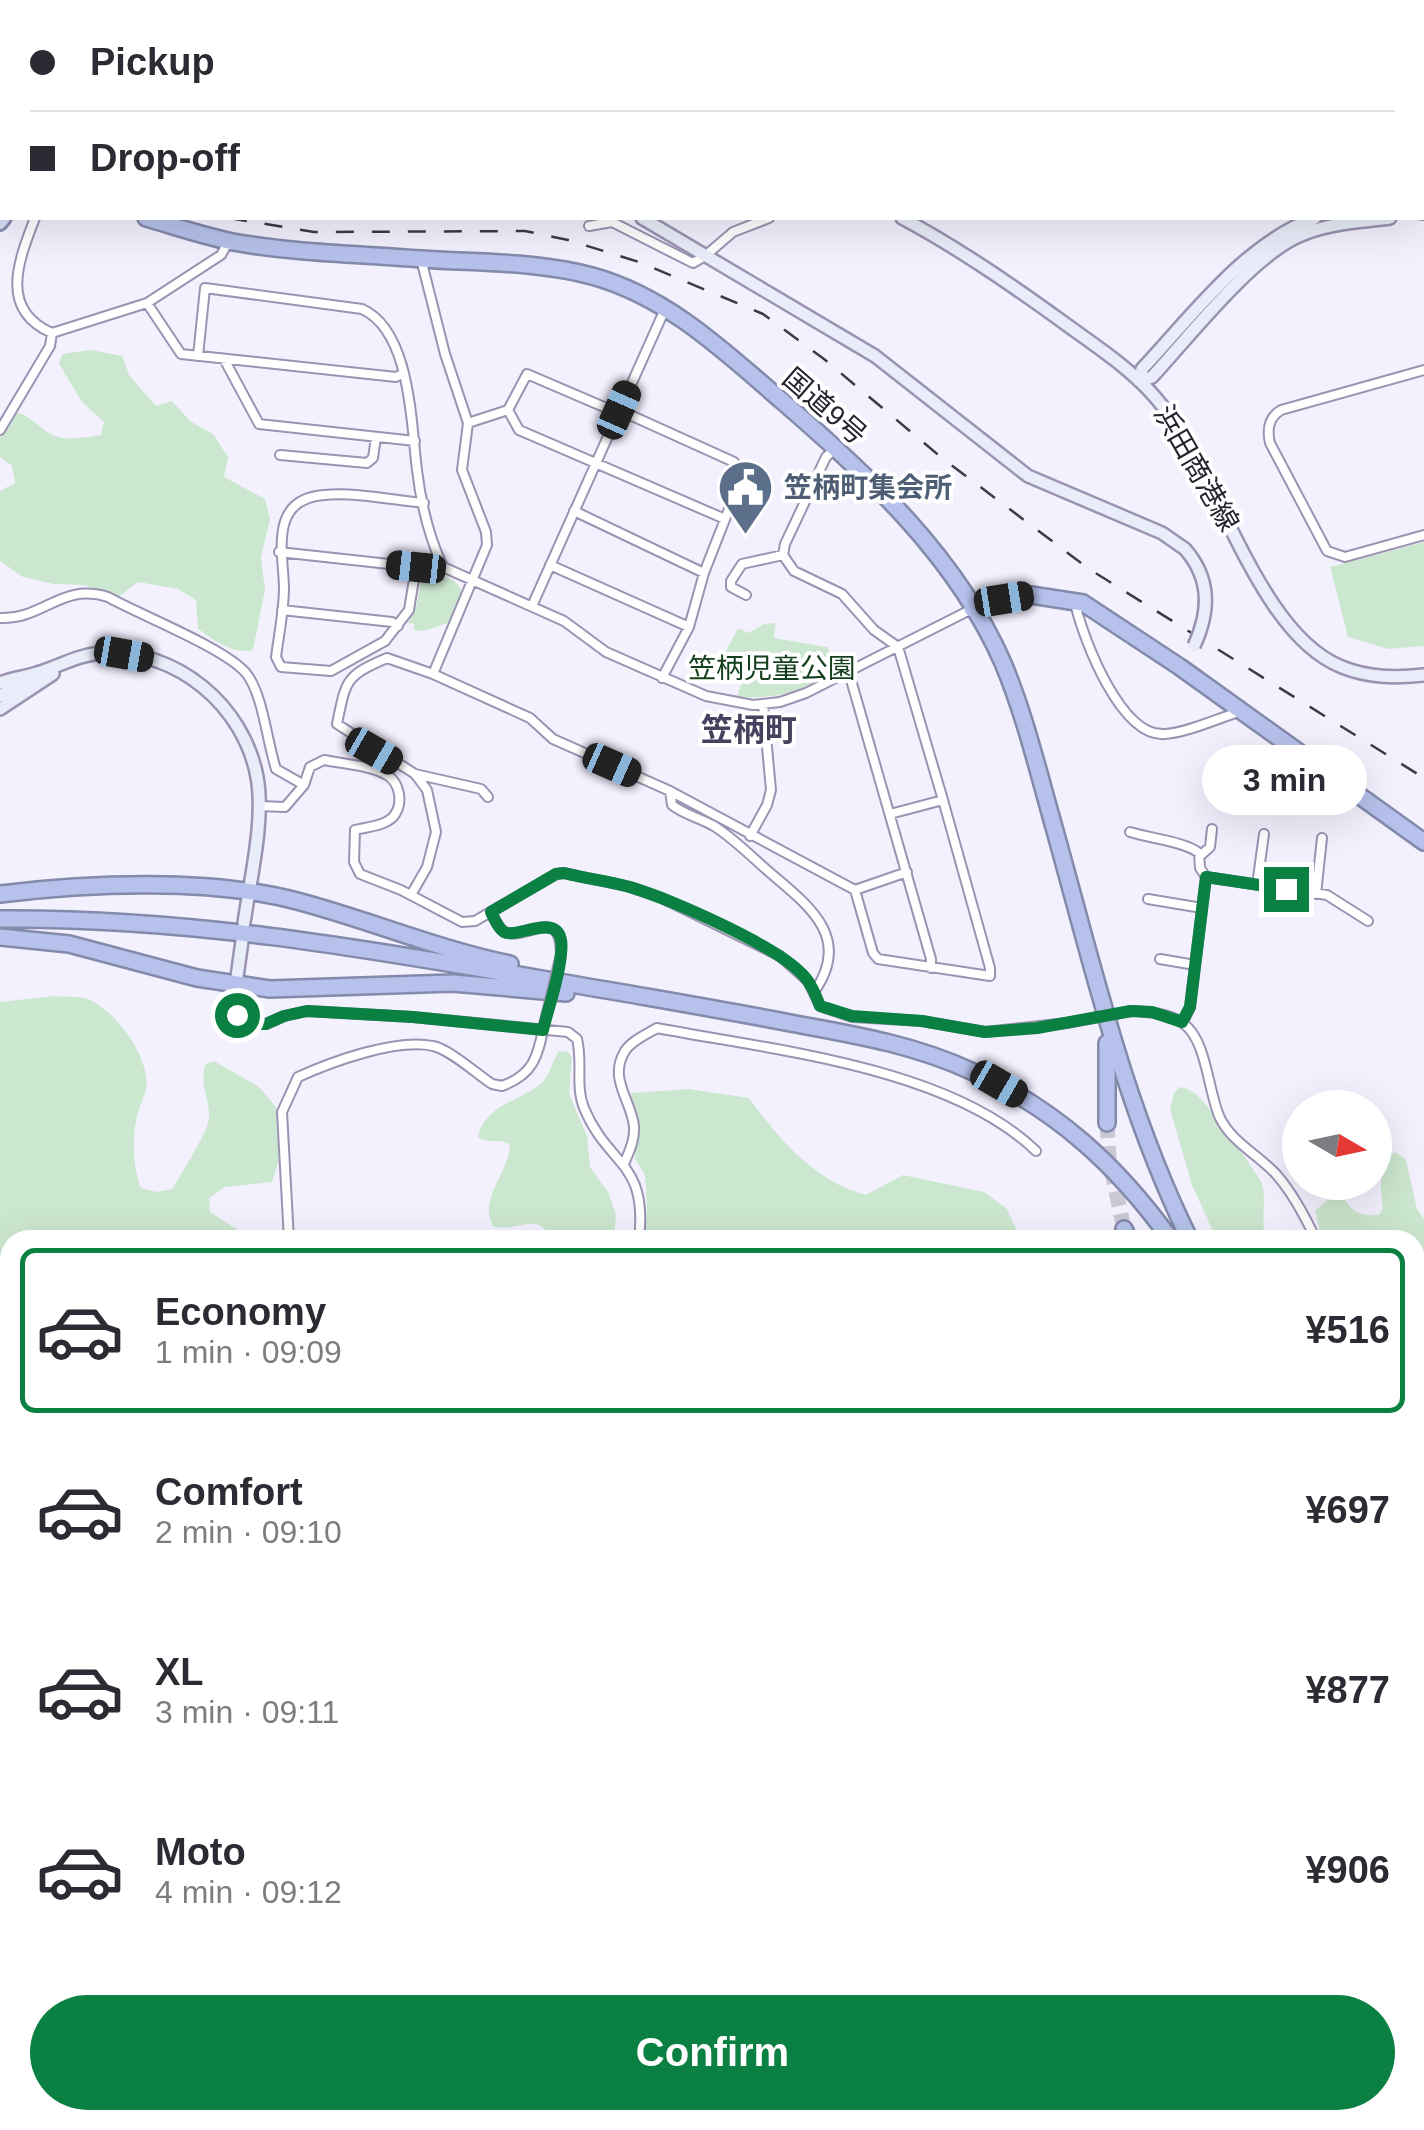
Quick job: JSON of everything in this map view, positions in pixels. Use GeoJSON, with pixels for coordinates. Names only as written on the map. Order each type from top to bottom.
{"type":"FeatureCollection","features":[{"type":"Feature","properties":{"kind":"highway","name":"国道9号"},"geometry":{"type":"LineString","coordinates":[[153,220],[230,241],[288,249],[530,266],[590,276],[666,308],[699,330],[836,448],[913,525],[972,609],[1002,661],[1013,691],[1100,990]]}},
{"type":"Feature","properties":{"kind":"highway"},"geometry":{"type":"LineString","coordinates":[[972,609],[1032,594],[1084,603],[1424,842]]}},
{"type":"Feature","properties":{"kind":"highway"},"geometry":{"type":"LineString","coordinates":[[0,894],[101,886],[249,891],[295,900],[456,953],[519,966],[560,982]]}},
{"type":"Feature","properties":{"kind":"highway"},"geometry":{"type":"LineString","coordinates":[[0,919],[198,926],[690,1004],[903,1046],[969,1070],[1052,1116],[1161,1230]]}},
{"type":"Feature","properties":{"kind":"highway"},"geometry":{"type":"LineString","coordinates":[[0,937],[68,944],[236,984],[308,990],[453,983],[690,1004]]}},
{"type":"Feature","properties":{"kind":"highway"},"geometry":{"type":"LineString","coordinates":[[1100,990],[1108,1054],[1107,1122]]}},
{"type":"Feature","properties":{"kind":"highway"},"geometry":{"type":"LineString","coordinates":[[1100,990],[1130,1096],[1185,1230]]}},
{"type":"Feature","properties":{"kind":"highway"},"geometry":{"type":"LineString","coordinates":[[1134,1199],[1152,1230]]}},
{"type":"Feature","properties":{"kind":"main road"},"geometry":{"type":"LineString","coordinates":[[645,220],[875,356],[1028,476],[1162,533],[1185,549],[1200,570],[1206,592],[1202,625],[1180,667]]}},
{"type":"Feature","properties":{"kind":"main road","name":"浜田商港線"},"geometry":{"type":"LineString","coordinates":[[906,220],[986,266],[1140,380],[1176,425],[1264,587],[1290,626],[1314,650],[1340,666],[1395,678],[1424,675]]}},
{"type":"Feature","properties":{"kind":"main road"},"geometry":{"type":"LineString","coordinates":[[1140,380],[1142,369],[1251,255],[1293,226],[1324,228],[1377,220]]}},
{"type":"Feature","properties":{"kind":"main road"},"geometry":{"type":"LineString","coordinates":[[0,683],[82,656],[105,653],[147,658],[193,678],[212,694],[241,731],[258,778],[259,806],[244,923]]}},
{"type":"Feature","properties":{"kind":"main road"},"geometry":{"type":"LineString","coordinates":[[0,709],[82,656]]}},
{"type":"Feature","properties":{"kind":"main road"},"geometry":{"type":"LineString","coordinates":[[0,696],[39,672]]}},
{"type":"Feature","properties":{"kind":"main road"},"geometry":{"type":"LineString","coordinates":[[236,984],[242,941]]}},
{"type":"Feature","properties":{"kind":"street"},"geometry":{"type":"LineString","coordinates":[[34,220],[6,280],[10,302],[36,326],[52,333],[147,303],[220,255],[230,241]]}},
{"type":"Feature","properties":{"kind":"street"},"geometry":{"type":"LineString","coordinates":[[589,226],[612,222],[693,263],[733,232],[764,220]]}},
{"type":"Feature","properties":{"kind":"street"},"geometry":{"type":"LineString","coordinates":[[421,259],[436,324],[468,423],[462,470],[488,545],[434,674]]}},
{"type":"Feature","properties":{"kind":"street"},"geometry":{"type":"LineString","coordinates":[[198,356],[205,288],[362,309],[376,315],[386,330],[411,396],[430,539],[443,567]]}},
{"type":"Feature","properties":{"kind":"street"},"geometry":{"type":"LineString","coordinates":[[147,303],[181,354],[396,377],[404,373]]}},
{"type":"Feature","properties":{"kind":"street"},"geometry":{"type":"LineString","coordinates":[[532,606],[666,308]]}},
{"type":"Feature","properties":{"kind":"street"},"geometry":{"type":"LineString","coordinates":[[0,430],[50,346],[52,333]]}},
{"type":"Feature","properties":{"kind":"street"},"geometry":{"type":"LineString","coordinates":[[224,359],[259,424],[415,441]]}},
{"type":"Feature","properties":{"kind":"street"},"geometry":{"type":"LineString","coordinates":[[1424,370],[1281,410],[1272,418],[1268,430],[1270,443],[1327,551],[1345,557],[1424,535]]}},
{"type":"Feature","properties":{"kind":"street"},"geometry":{"type":"LineString","coordinates":[[468,423],[508,410],[522,379],[530,374],[734,462],[741,471],[742,482],[704,573],[689,627],[662,678]]}},
{"type":"Feature","properties":{"kind":"street"},"geometry":{"type":"LineString","coordinates":[[508,410],[519,430],[726,520]]}},
{"type":"Feature","properties":{"kind":"street"},"geometry":{"type":"LineString","coordinates":[[280,455],[368,463],[373,458],[376,437]]}},
{"type":"Feature","properties":{"kind":"street"},"geometry":{"type":"LineString","coordinates":[[488,797],[481,789],[415,774],[337,724],[345,685],[360,670],[387,658],[434,674],[530,718],[553,739],[670,792],[855,890],[875,957],[990,976],[898,647],[874,630],[842,594],[794,571],[783,555],[826,457],[836,448]]}},
{"type":"Feature","properties":{"kind":"street"},"geometry":{"type":"LineString","coordinates":[[416,567],[409,610],[385,641],[330,671],[281,667],[276,656],[284,587],[279,552],[284,522],[296,507],[326,494],[424,503]]}},
{"type":"Feature","properties":{"kind":"street"},"geometry":{"type":"LineString","coordinates":[[574,511],[704,573]]}},
{"type":"Feature","properties":{"kind":"street"},"geometry":{"type":"LineString","coordinates":[[279,552],[443,567],[572,626],[606,652],[662,678],[718,699],[763,704],[795,698],[849,674],[972,609]]}},
{"type":"Feature","properties":{"kind":"street"},"geometry":{"type":"LineString","coordinates":[[746,596],[731,587],[742,564],[783,555]]}},
{"type":"Feature","properties":{"kind":"street"},"geometry":{"type":"LineString","coordinates":[[550,565],[689,627]]}},
{"type":"Feature","properties":{"kind":"street"},"geometry":{"type":"LineString","coordinates":[[0,618],[24,615],[66,594],[90,591],[218,653],[245,672],[258,697],[276,770],[304,784]]}},
{"type":"Feature","properties":{"kind":"street"},"geometry":{"type":"LineString","coordinates":[[1076,607],[1105,681],[1125,710],[1150,731],[1169,734],[1242,711]]}},
{"type":"Feature","properties":{"kind":"street"},"geometry":{"type":"LineString","coordinates":[[282,610],[392,622],[398,626]]}},
{"type":"Feature","properties":{"kind":"street"},"geometry":{"type":"LineString","coordinates":[[849,674],[932,960],[931,968]]}},
{"type":"Feature","properties":{"kind":"street"},"geometry":{"type":"LineString","coordinates":[[750,836],[768,805],[771,790],[763,704]]}},
{"type":"Feature","properties":{"kind":"street"},"geometry":{"type":"LineString","coordinates":[[259,806],[284,806],[304,784],[310,768],[324,760],[392,778],[400,792],[393,816],[355,830],[354,862],[360,874],[462,922],[474,921],[556,874],[630,887],[662,898],[780,956],[799,970],[820,1006],[852,1016],[922,1021],[985,1032],[1131,1011],[1152,1012],[1182,1022],[1197,1040],[1220,1118],[1234,1138],[1274,1172],[1301,1208],[1311,1230]]}},
{"type":"Feature","properties":{"kind":"street"},"geometry":{"type":"LineString","coordinates":[[411,895],[428,867],[436,832],[427,790],[415,774]]}},
{"type":"Feature","properties":{"kind":"street"},"geometry":{"type":"LineString","coordinates":[[670,792],[672,805],[712,825],[810,906],[824,930],[830,961],[814,992]]}},
{"type":"Feature","properties":{"kind":"street"},"geometry":{"type":"LineString","coordinates":[[890,814],[943,800]]}},
{"type":"Feature","properties":{"kind":"street"},"geometry":{"type":"LineString","coordinates":[[1200,856],[1210,847],[1212,829]]}},
{"type":"Feature","properties":{"kind":"street"},"geometry":{"type":"LineString","coordinates":[[1130,832],[1194,848],[1206,877],[1190,1007],[1182,1022]]}},
{"type":"Feature","properties":{"kind":"street"},"geometry":{"type":"LineString","coordinates":[[1257,885],[1264,834]]}},
{"type":"Feature","properties":{"kind":"street"},"geometry":{"type":"LineString","coordinates":[[1316,894],[1322,838]]}},
{"type":"Feature","properties":{"kind":"street"},"geometry":{"type":"LineString","coordinates":[[855,890],[907,872]]}},
{"type":"Feature","properties":{"kind":"street"},"geometry":{"type":"LineString","coordinates":[[1206,877],[1336,899],[1368,921]]}},
{"type":"Feature","properties":{"kind":"street"},"geometry":{"type":"LineString","coordinates":[[1148,899],[1202,908]]}},
{"type":"Feature","properties":{"kind":"street"},"geometry":{"type":"LineString","coordinates":[[288,1230],[282,1112],[298,1077],[338,1059],[410,1045],[436,1046],[492,1084],[502,1086],[528,1074],[562,954],[561,940],[554,930],[533,926],[508,934],[500,930],[491,912]]}},
{"type":"Feature","properties":{"kind":"street"},"geometry":{"type":"LineString","coordinates":[[1160,959],[1195,965]]}},
{"type":"Feature","properties":{"kind":"street"},"geometry":{"type":"LineString","coordinates":[[236,984],[233,1002],[237,1015],[246,1024],[266,1024],[307,1011],[568,1032],[578,1039],[580,1096],[586,1111],[638,1186],[640,1230]]}},
{"type":"Feature","properties":{"kind":"street"},"geometry":{"type":"LineString","coordinates":[[624,1164],[635,1130],[620,1091],[619,1072],[624,1052],[657,1028],[883,1070],[1016,1132],[1036,1152]]}},
{"type":"Feature","properties":{"kind":"green space"},"geometry":{"type":"Polygon","coordinates":[[[91,350],[122,356],[129,375],[156,406],[172,401],[190,421],[213,434],[228,457],[224,477],[265,499],[270,519],[261,558],[265,590],[253,650],[231,648],[198,629],[196,600],[178,589],[138,582],[117,598],[85,585],[23,577],[0,561],[0,491],[15,483],[12,466],[0,457],[0,437],[15,412],[63,438],[101,435],[104,422],[82,402],[59,364],[62,354],[91,350]]]}},
{"type":"Feature","properties":{"kind":"green space"},"geometry":{"type":"Polygon","coordinates":[[[1424,542],[1424,646],[1388,649],[1348,637],[1330,567],[1424,542]]]}},
{"type":"Feature","properties":{"kind":"green space"},"geometry":{"type":"Polygon","coordinates":[[[422,576],[456,582],[462,593],[451,622],[424,631],[414,630],[414,624],[408,623],[422,576]]]}},
{"type":"Feature","properties":{"kind":"green space","name":"笠柄児童公園"},"geometry":{"type":"Polygon","coordinates":[[[776,623],[774,638],[827,647],[839,670],[790,692],[737,697],[744,675],[719,665],[738,628],[749,633],[764,624],[776,623]]]}},
{"type":"Feature","properties":{"kind":"green space"},"geometry":{"type":"Polygon","coordinates":[[[54,996],[85,998],[108,1012],[129,1036],[146,1078],[134,1140],[141,1188],[157,1192],[172,1189],[194,1153],[209,1118],[204,1084],[206,1064],[214,1061],[259,1087],[276,1107],[279,1160],[272,1182],[225,1187],[209,1198],[210,1212],[238,1230],[0,1230],[0,1002],[54,996]]]}},
{"type":"Feature","properties":{"kind":"green space"},"geometry":{"type":"Polygon","coordinates":[[[559,1051],[568,1052],[572,1057],[569,1094],[587,1136],[590,1167],[608,1192],[616,1214],[615,1230],[545,1230],[537,1224],[493,1226],[489,1205],[510,1145],[478,1137],[494,1111],[529,1092],[548,1074],[559,1051]]]}},
{"type":"Feature","properties":{"kind":"green space"},"geometry":{"type":"Polygon","coordinates":[[[1180,1087],[1194,1093],[1206,1105],[1258,1177],[1263,1190],[1265,1230],[1212,1230],[1192,1185],[1170,1109],[1180,1087]]]}},
{"type":"Feature","properties":{"kind":"green space"},"geometry":{"type":"Polygon","coordinates":[[[689,1089],[749,1098],[800,1157],[847,1189],[866,1195],[903,1175],[984,1192],[1007,1209],[1016,1230],[646,1230],[645,1175],[635,1159],[635,1109],[629,1101],[632,1093],[689,1089]]]}},
{"type":"Feature","properties":{"kind":"green space"},"geometry":{"type":"Polygon","coordinates":[[[1395,1152],[1406,1160],[1424,1230],[1320,1230],[1315,1211],[1328,1200],[1345,1200],[1359,1213],[1368,1215],[1379,1215],[1382,1200],[1392,1200],[1395,1152]]]}},
{"type":"Feature","properties":{"kind":"tunnel"},"geometry":{"type":"LineString","coordinates":[[1107,1123],[1109,1158],[1124,1229]]}},
{"type":"Feature","properties":{"kind":"railway"},"geometry":{"type":"LineString","coordinates":[[241,220],[314,232],[525,231],[639,262],[763,314],[824,359],[942,458],[1089,569],[1424,778]]}},
{"type":"Feature","properties":{"kind":"place","name":"笠柄町集会所"},"geometry":{"type":"Point","coordinates":[745,536]}},
{"type":"Feature","properties":{"kind":"district","name":"笠柄町"},"geometry":{"type":"Point","coordinates":[749,730]}},
{"type":"Feature","properties":{"kind":"route"},"geometry":{"type":"LineString","coordinates":[[237,1015],[246,1024],[266,1024],[307,1011],[543,1030],[562,954],[561,940],[554,930],[542,926],[508,934],[500,930],[491,912],[564,873],[662,898],[738,935],[799,970],[820,1006],[852,1016],[922,1021],[985,1032],[1037,1028],[1131,1011],[1152,1012],[1182,1022],[1190,1007],[1206,877],[1286,889]]}}]}
